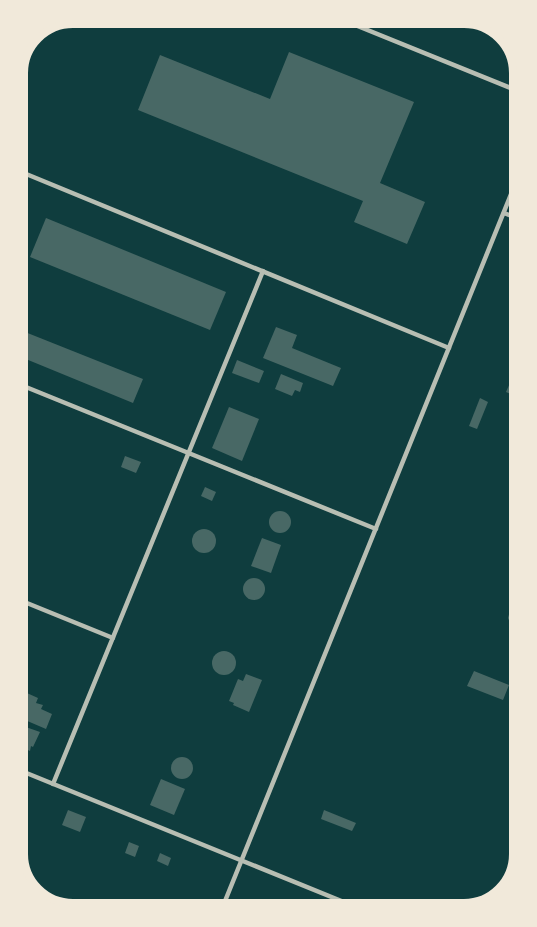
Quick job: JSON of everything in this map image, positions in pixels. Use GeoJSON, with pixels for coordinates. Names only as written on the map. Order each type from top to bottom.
{"type":"FeatureCollection","features":[{"type":"Feature","properties":{"kind":"lane"},"geometry":{"type":"LineString","coordinates":[[353,24],[513,89]]}},
{"type":"Feature","properties":{"kind":"lane"},"geometry":{"type":"LineString","coordinates":[[24,173],[449,348]]}},
{"type":"Feature","properties":{"kind":"lane"},"geometry":{"type":"LineString","coordinates":[[224,903],[513,191]]}},
{"type":"Feature","properties":{"kind":"lane"},"geometry":{"type":"LineString","coordinates":[[504,213],[513,217]]}},
{"type":"Feature","properties":{"kind":"lane"},"geometry":{"type":"LineString","coordinates":[[53,784],[263,271]]}},
{"type":"Feature","properties":{"kind":"lane"},"geometry":{"type":"LineString","coordinates":[[24,386],[376,529]]}},
{"type":"Feature","properties":{"kind":"lane"},"geometry":{"type":"LineString","coordinates":[[24,602],[113,638]]}},
{"type":"Feature","properties":{"kind":"lane"},"geometry":{"type":"LineString","coordinates":[[24,772],[346,903]]}},
{"type":"Feature","properties":{"kind":"building"},"geometry":{"type":"Polygon","coordinates":[[[289,52],[414,102],[380,183],[425,202],[407,244],[354,222],[363,201],[138,110],[160,55],[270,99],[289,52]]]}},
{"type":"Feature","properties":{"kind":"building"},"geometry":{"type":"Polygon","coordinates":[[[46,218],[226,292],[210,330],[30,257],[46,218]]]}},
{"type":"Feature","properties":{"kind":"building"},"geometry":{"type":"Polygon","coordinates":[[[276,327],[297,335],[292,348],[341,368],[333,386],[263,358],[276,327]]]}},
{"type":"Feature","properties":{"kind":"building"},"geometry":{"type":"Polygon","coordinates":[[[24,332],[143,379],[133,403],[24,358],[24,332]]]}},
{"type":"Feature","properties":{"kind":"building"},"geometry":{"type":"Polygon","coordinates":[[[237,360],[264,371],[259,383],[232,373],[237,360]]]}},
{"type":"Feature","properties":{"kind":"building"},"geometry":{"type":"Polygon","coordinates":[[[281,374],[303,383],[300,392],[295,390],[292,396],[275,389],[281,374]]]}},
{"type":"Feature","properties":{"kind":"building"},"geometry":{"type":"Polygon","coordinates":[[[513,376],[513,395],[506,392],[513,376]]]}},
{"type":"Feature","properties":{"kind":"building"},"geometry":{"type":"Polygon","coordinates":[[[480,398],[488,402],[477,429],[469,426],[480,398]]]}},
{"type":"Feature","properties":{"kind":"building"},"geometry":{"type":"Polygon","coordinates":[[[229,407],[259,419],[242,461],[212,448],[229,407]]]}},
{"type":"Feature","properties":{"kind":"building"},"geometry":{"type":"Polygon","coordinates":[[[125,456],[141,462],[136,473],[121,467],[125,456]]]}},
{"type":"Feature","properties":{"kind":"building"},"geometry":{"type":"Polygon","coordinates":[[[205,487],[216,492],[212,501],[201,496],[205,487]]]}},
{"type":"Feature","properties":{"kind":"building"},"geometry":{"type":"Polygon","coordinates":[[[280,511],[288,514],[291,522],[288,530],[280,533],[272,530],[269,522],[272,514],[280,511]]]}},
{"type":"Feature","properties":{"kind":"building"},"geometry":{"type":"Polygon","coordinates":[[[204,529],[213,532],[216,541],[213,550],[204,553],[195,550],[192,541],[195,532],[204,529]]]}},
{"type":"Feature","properties":{"kind":"building"},"geometry":{"type":"Polygon","coordinates":[[[262,538],[281,545],[271,573],[251,566],[262,538]]]}},
{"type":"Feature","properties":{"kind":"building"},"geometry":{"type":"Polygon","coordinates":[[[254,578],[262,581],[265,589],[262,597],[254,600],[246,597],[243,589],[246,581],[254,578]]]}},
{"type":"Feature","properties":{"kind":"building"},"geometry":{"type":"Polygon","coordinates":[[[513,602],[513,630],[508,618],[513,602]]]}},
{"type":"Feature","properties":{"kind":"building"},"geometry":{"type":"Polygon","coordinates":[[[224,651],[229,652],[235,658],[235,668],[229,674],[224,675],[219,674],[213,668],[212,663],[213,658],[219,652],[224,651]]]}},
{"type":"Feature","properties":{"kind":"building"},"geometry":{"type":"Polygon","coordinates":[[[474,671],[509,685],[503,700],[467,686],[474,671]]]}},
{"type":"Feature","properties":{"kind":"building"},"geometry":{"type":"Polygon","coordinates":[[[246,674],[262,680],[249,712],[229,701],[238,679],[243,681],[246,674]]]}},
{"type":"Feature","properties":{"kind":"building"},"geometry":{"type":"Polygon","coordinates":[[[24,692],[38,698],[36,703],[43,705],[41,709],[52,714],[46,729],[24,720],[24,692]]]}},
{"type":"Feature","properties":{"kind":"building"},"geometry":{"type":"Polygon","coordinates":[[[24,726],[40,732],[30,751],[24,748],[24,726]]]}},
{"type":"Feature","properties":{"kind":"building"},"geometry":{"type":"Polygon","coordinates":[[[182,757],[190,760],[193,768],[190,776],[182,779],[174,776],[171,768],[174,760],[182,757]]]}},
{"type":"Feature","properties":{"kind":"building"},"geometry":{"type":"Polygon","coordinates":[[[161,779],[185,789],[174,815],[150,805],[161,779]]]}},
{"type":"Feature","properties":{"kind":"building"},"geometry":{"type":"Polygon","coordinates":[[[68,810],[86,817],[80,832],[62,825],[68,810]]]}},
{"type":"Feature","properties":{"kind":"building"},"geometry":{"type":"Polygon","coordinates":[[[324,810],[356,823],[352,831],[321,819],[324,810]]]}},
{"type":"Feature","properties":{"kind":"building"},"geometry":{"type":"Polygon","coordinates":[[[129,842],[139,846],[135,857],[125,853],[129,842]]]}},
{"type":"Feature","properties":{"kind":"building"},"geometry":{"type":"Polygon","coordinates":[[[160,853],[171,858],[168,866],[157,861],[160,853]]]}}]}
